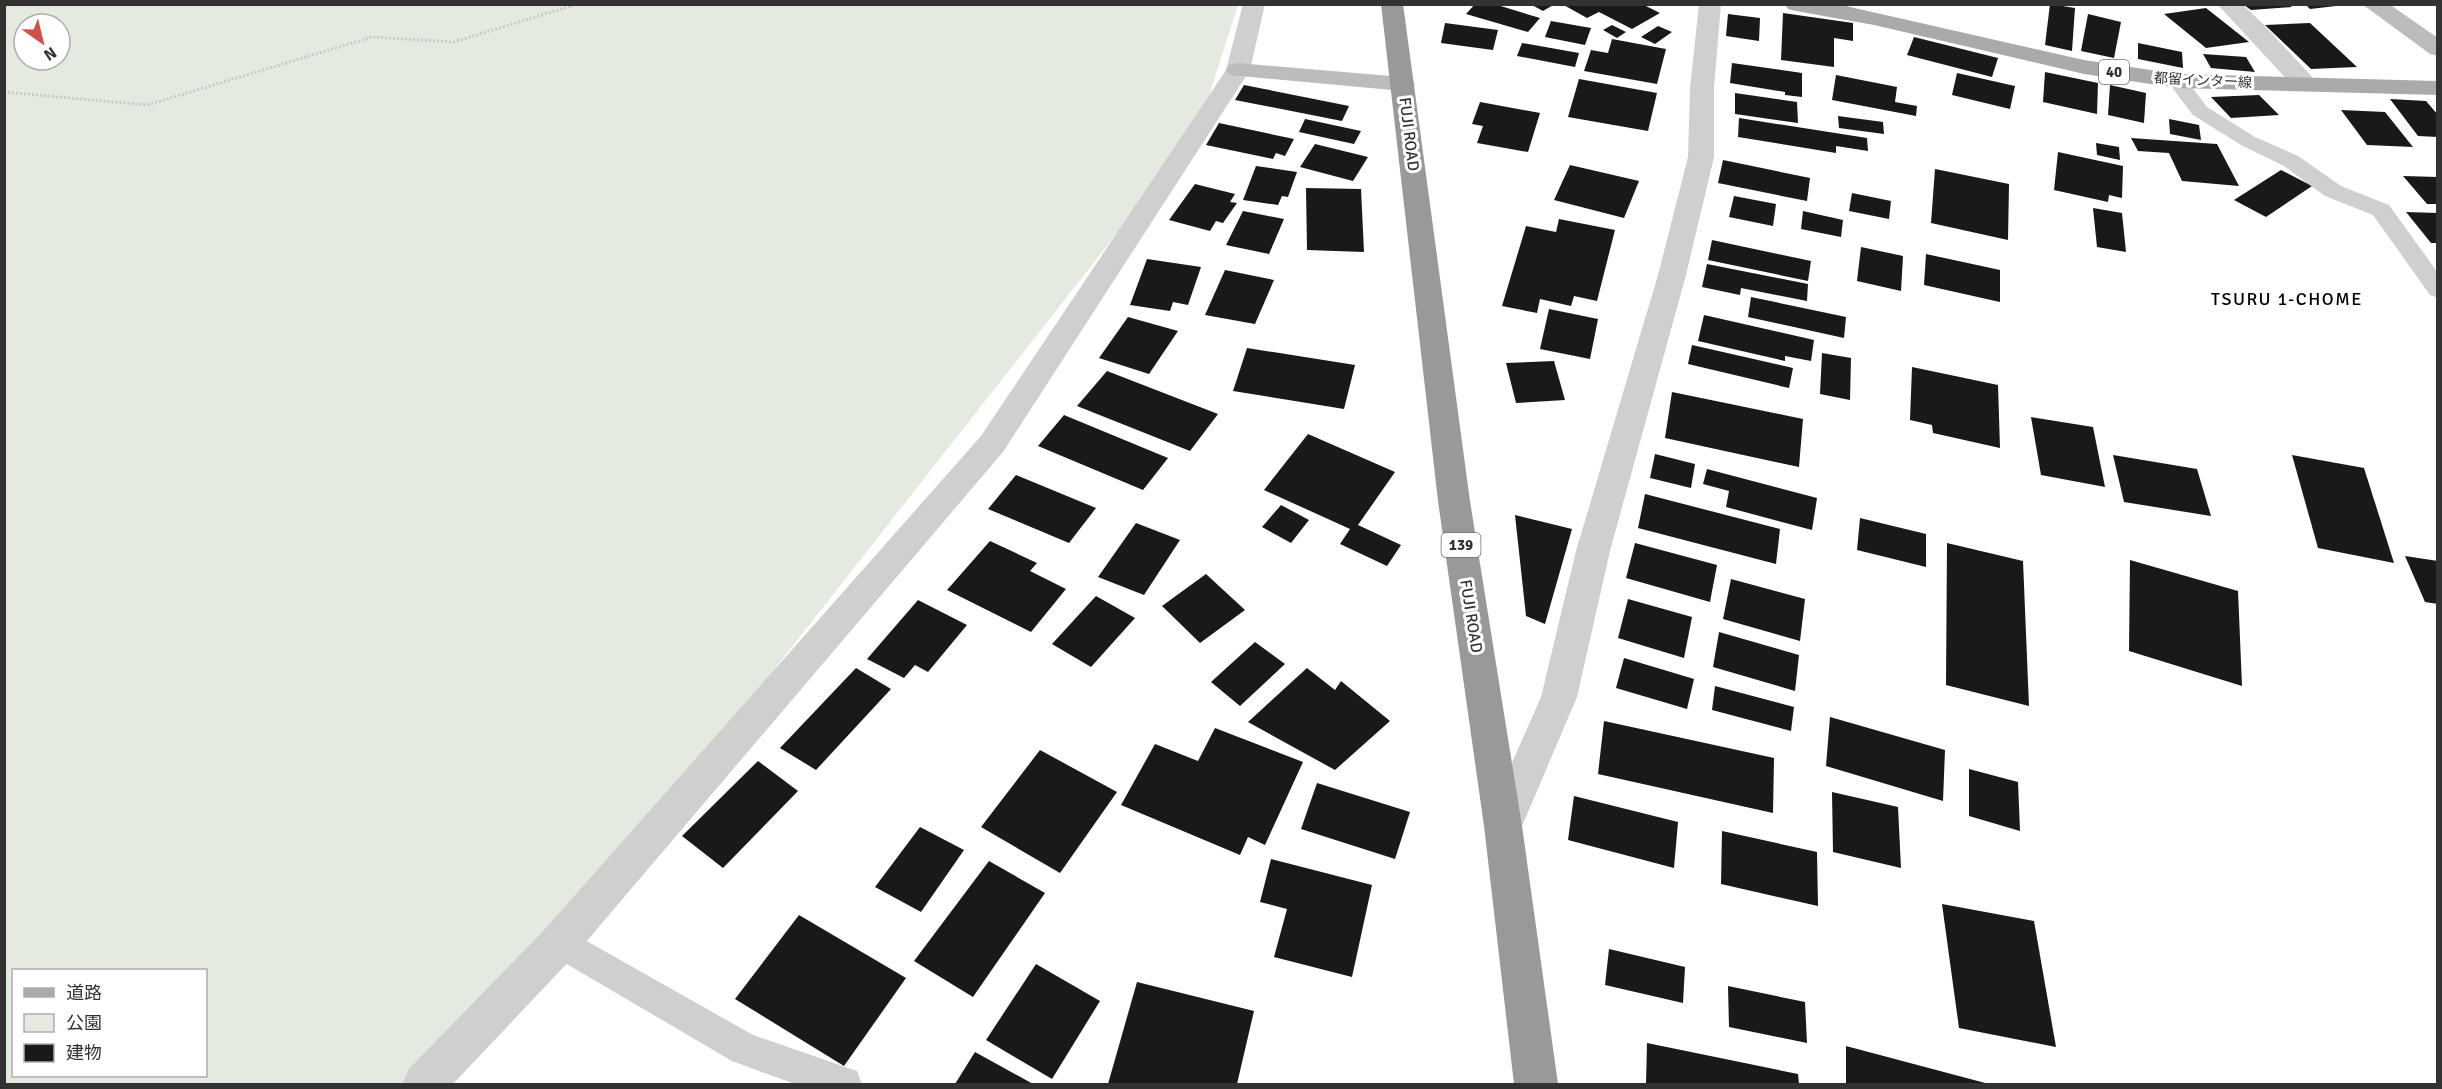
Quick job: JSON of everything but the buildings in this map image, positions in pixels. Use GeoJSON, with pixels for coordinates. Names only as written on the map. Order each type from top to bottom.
{"type":"FeatureCollection","features":[{"type":"Feature","properties":{"kind":"highway","name":"FUJI ROAD"},"geometry":{"type":"LineString","coordinates":[[1392,4],[1454,501],[1503,826],[1536,1084]]}},
{"type":"Feature","properties":{"kind":"main road","name":"都留インター線"},"geometry":{"type":"LineString","coordinates":[[1796,4],[1874,18],[2084,67],[2177,81],[2438,88]]}},
{"type":"Feature","properties":{"kind":"street"},"geometry":{"type":"LineString","coordinates":[[424,1084],[560,942],[992,444],[1238,70],[1254,4]]}},
{"type":"Feature","properties":{"kind":"street"},"geometry":{"type":"LineString","coordinates":[[1503,826],[1559,697],[1593,551],[1672,275],[1701,157],[1702,88],[1710,4]]}},
{"type":"Feature","properties":{"kind":"street"},"geometry":{"type":"LineString","coordinates":[[2228,4],[2256,30],[2305,84]]}},
{"type":"Feature","properties":{"kind":"street"},"geometry":{"type":"LineString","coordinates":[[2373,4],[2438,49]]}},
{"type":"Feature","properties":{"kind":"street"},"geometry":{"type":"LineString","coordinates":[[1238,70],[1403,84]]}},
{"type":"Feature","properties":{"kind":"lane"},"geometry":{"type":"LineString","coordinates":[[2177,81],[2200,111],[2238,135],[2291,161],[2333,191],[2381,210],[2438,290]]}},
{"type":"Feature","properties":{"kind":"lane"},"geometry":{"type":"LineString","coordinates":[[560,942],[744,1049],[844,1084]]}},
{"type":"Feature","properties":{"kind":"path"},"geometry":{"type":"LineString","coordinates":[[4,92],[147,105],[372,37],[454,42],[577,4]]}},
{"type":"Feature","properties":{"kind":"green space"},"geometry":{"type":"Polygon","coordinates":[[[5,5],[1238,5],[1198,130],[560,942],[402,1084],[5,1084],[5,5]]]}},
{"type":"Feature","properties":{"kind":"district","name":"TSURU 1-CHOME"},"geometry":{"type":"Point","coordinates":[2287,299]}}]}
